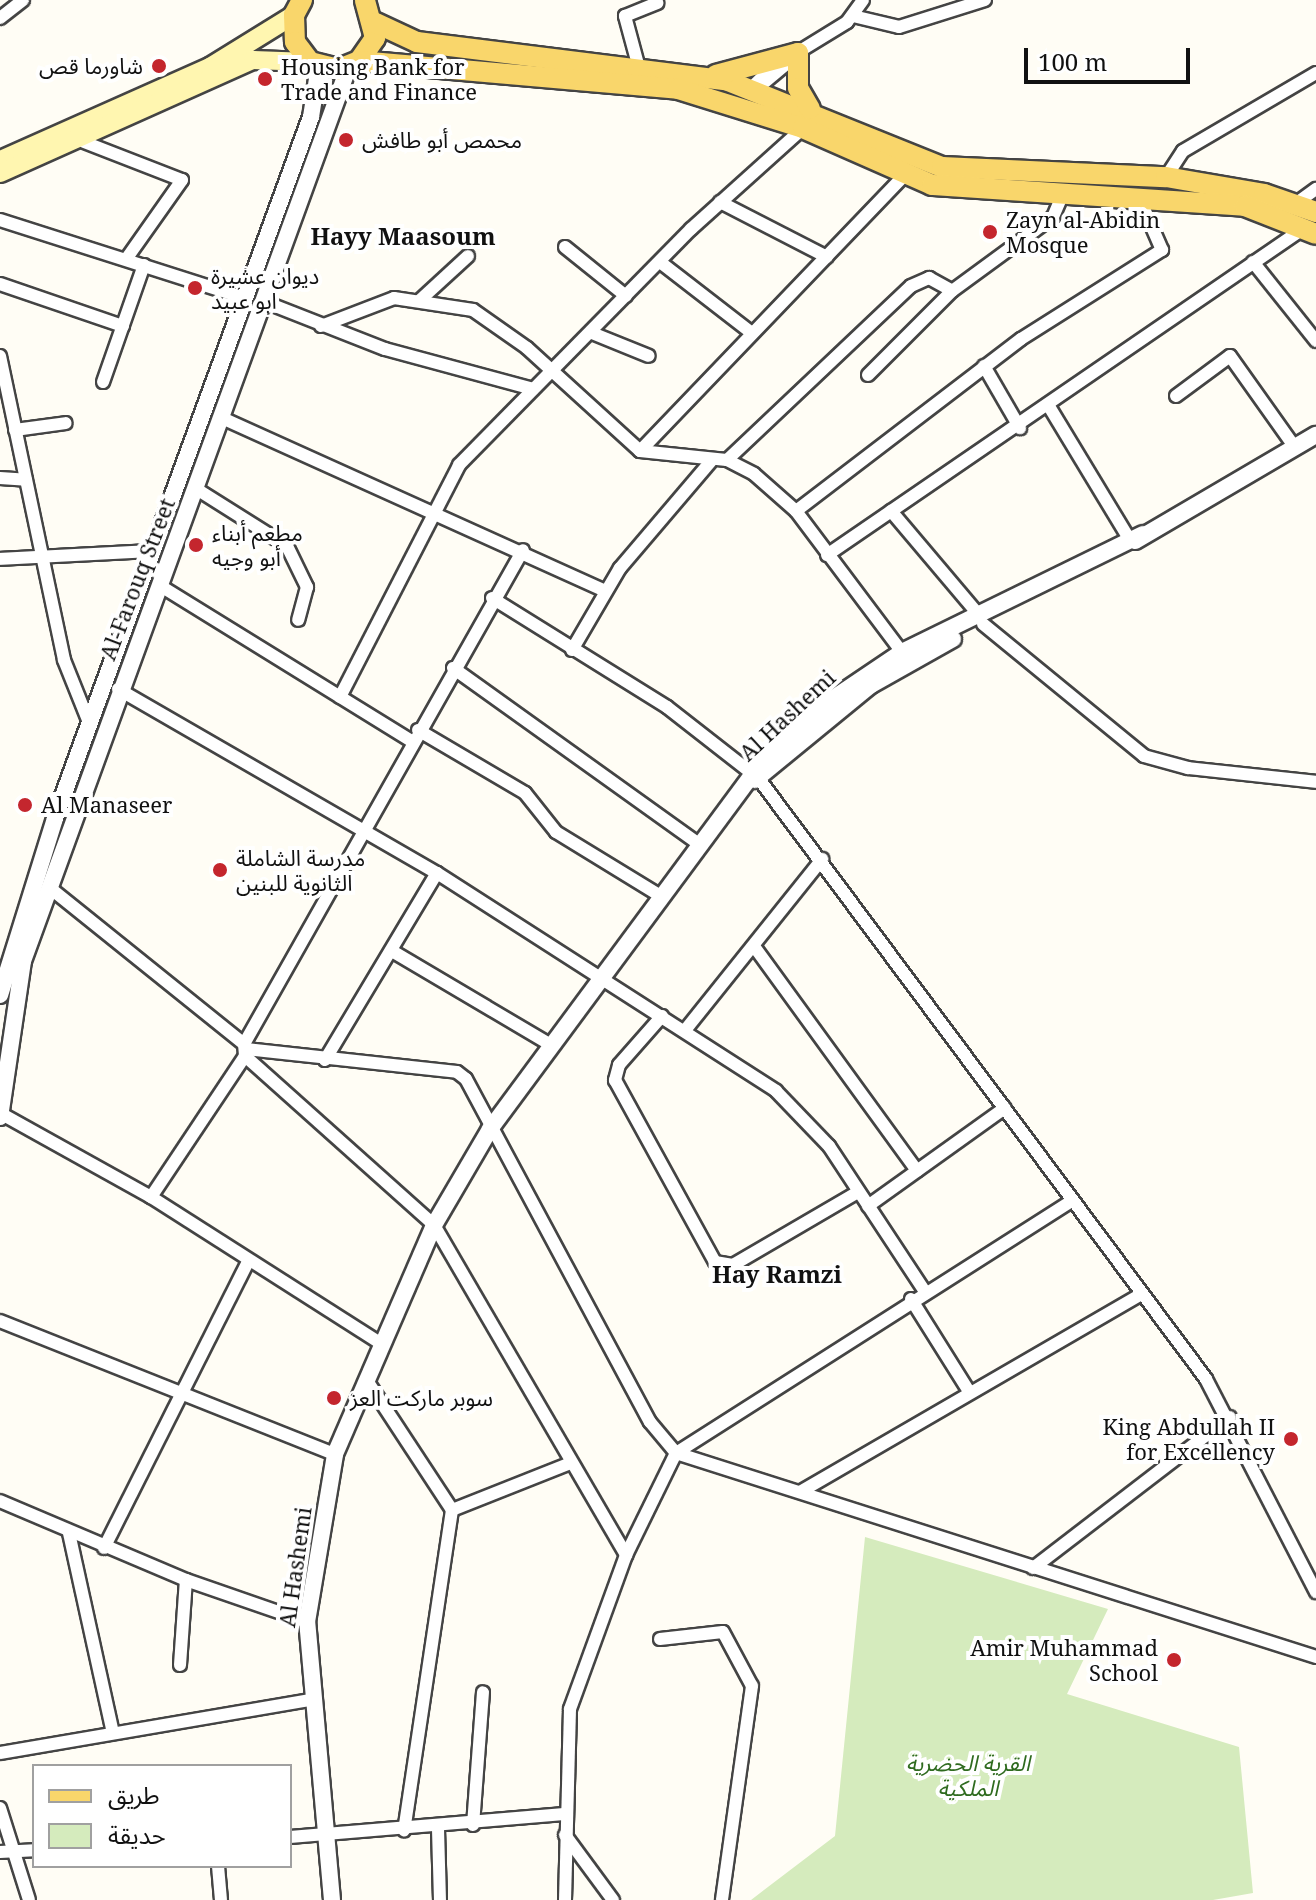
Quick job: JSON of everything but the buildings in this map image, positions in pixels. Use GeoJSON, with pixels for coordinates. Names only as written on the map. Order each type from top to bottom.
{"type":"FeatureCollection","features":[{"type":"Feature","properties":{"kind":"main road"},"geometry":{"type":"LineString","coordinates":[[365,0],[376,23],[417,42],[708,77],[751,88],[904,176],[983,192],[1139,197],[1287,211]]}},
{"type":"Feature","properties":{"kind":"main road"},"geometry":{"type":"LineString","coordinates":[[297,5],[295,42],[315,64]]}},
{"type":"Feature","properties":{"kind":"main road"},"geometry":{"type":"LineString","coordinates":[[0,160],[210,67],[297,5]]}},
{"type":"Feature","properties":{"kind":"main road"},"geometry":{"type":"LineString","coordinates":[[354,64],[376,23]]}},
{"type":"Feature","properties":{"kind":"main road"},"geometry":{"type":"LineString","coordinates":[[708,77],[798,53],[798,88],[807,119]]}},
{"type":"Feature","properties":{"kind":"main road"},"geometry":{"type":"LineString","coordinates":[[0,173],[84,142],[253,60],[354,64],[678,89],[751,88]]}},
{"type":"Feature","properties":{"kind":"main road"},"geometry":{"type":"LineString","coordinates":[[751,88],[762,114]]}},
{"type":"Feature","properties":{"kind":"main road"},"geometry":{"type":"LineString","coordinates":[[678,89],[762,114],[807,119],[942,167],[1166,177],[1287,211],[1312,225]]}},
{"type":"Feature","properties":{"kind":"street"},"geometry":{"type":"LineString","coordinates":[[0,18],[23,0]]}},
{"type":"Feature","properties":{"kind":"street"},"geometry":{"type":"LineString","coordinates":[[751,88],[853,16],[863,0]]}},
{"type":"Feature","properties":{"kind":"street"},"geometry":{"type":"LineString","coordinates":[[853,16],[899,27],[985,0]]}},
{"type":"Feature","properties":{"kind":"street"},"geometry":{"type":"LineString","coordinates":[[639,68],[625,16],[658,3]]}},
{"type":"Feature","properties":{"kind":"street","name":"Al-Farouq Street"},"geometry":{"type":"LineString","coordinates":[[0,995],[55,818],[311,117],[315,64]]}},
{"type":"Feature","properties":{"kind":"street","name":"Al-Farouq Street"},"geometry":{"type":"LineString","coordinates":[[0,1115],[16,985],[118,689],[354,64]]}},
{"type":"Feature","properties":{"kind":"street"},"geometry":{"type":"LineString","coordinates":[[1166,177],[1183,151],[1316,73]]}},
{"type":"Feature","properties":{"kind":"street"},"geometry":{"type":"LineString","coordinates":[[340,697],[429,511],[459,465],[720,202],[807,119]]}},
{"type":"Feature","properties":{"kind":"street"},"geometry":{"type":"LineString","coordinates":[[84,142],[182,180],[127,258]]}},
{"type":"Feature","properties":{"kind":"street"},"geometry":{"type":"LineString","coordinates":[[640,451],[904,176]]}},
{"type":"Feature","properties":{"kind":"street"},"geometry":{"type":"LineString","coordinates":[[1287,211],[1316,189]]}},
{"type":"Feature","properties":{"kind":"street"},"geometry":{"type":"LineString","coordinates":[[868,375],[952,291],[1053,217],[1063,193]]}},
{"type":"Feature","properties":{"kind":"street"},"geometry":{"type":"LineString","coordinates":[[796,511],[984,366],[1162,250],[1139,197]]}},
{"type":"Feature","properties":{"kind":"street"},"geometry":{"type":"LineString","coordinates":[[720,202],[827,257]]}},
{"type":"Feature","properties":{"kind":"street"},"geometry":{"type":"LineString","coordinates":[[0,220],[144,265],[267,297],[321,326],[533,389]]}},
{"type":"Feature","properties":{"kind":"street"},"geometry":{"type":"LineString","coordinates":[[827,555],[1050,408],[1253,262],[1312,225]]}},
{"type":"Feature","properties":{"kind":"street"},"geometry":{"type":"LineString","coordinates":[[565,247],[626,296]]}},
{"type":"Feature","properties":{"kind":"street"},"geometry":{"type":"LineString","coordinates":[[420,300],[468,256]]}},
{"type":"Feature","properties":{"kind":"street"},"geometry":{"type":"LineString","coordinates":[[660,262],[752,333]]}},
{"type":"Feature","properties":{"kind":"street"},"geometry":{"type":"LineString","coordinates":[[1253,262],[1316,341]]}},
{"type":"Feature","properties":{"kind":"street"},"geometry":{"type":"LineString","coordinates":[[103,382],[144,265]]}},
{"type":"Feature","properties":{"kind":"street"},"geometry":{"type":"LineString","coordinates":[[727,460],[911,286],[929,278],[952,291]]}},
{"type":"Feature","properties":{"kind":"street"},"geometry":{"type":"LineString","coordinates":[[0,284],[123,326]]}},
{"type":"Feature","properties":{"kind":"street"},"geometry":{"type":"LineString","coordinates":[[321,326],[375,302],[420,300],[473,310],[553,373],[640,451],[727,460],[796,511],[902,652]]}},
{"type":"Feature","properties":{"kind":"street"},"geometry":{"type":"LineString","coordinates":[[592,333],[649,356]]}},
{"type":"Feature","properties":{"kind":"street"},"geometry":{"type":"LineString","coordinates":[[0,356],[72,688],[90,725]]}},
{"type":"Feature","properties":{"kind":"street"},"geometry":{"type":"LineString","coordinates":[[1176,396],[1230,356],[1294,446]]}},
{"type":"Feature","properties":{"kind":"street"},"geometry":{"type":"LineString","coordinates":[[984,366],[1020,428]]}},
{"type":"Feature","properties":{"kind":"street"},"geometry":{"type":"LineString","coordinates":[[1050,408],[1136,535]]}},
{"type":"Feature","properties":{"kind":"street"},"geometry":{"type":"LineString","coordinates":[[222,418],[523,550],[605,591]]}},
{"type":"Feature","properties":{"kind":"street"},"geometry":{"type":"LineString","coordinates":[[15,430],[66,423]]}},
{"type":"Feature","properties":{"kind":"street","name":"Al Hashemi"},"geometry":{"type":"LineString","coordinates":[[835,704],[981,619],[1316,435]]}},
{"type":"Feature","properties":{"kind":"street"},"geometry":{"type":"LineString","coordinates":[[572,650],[605,591],[712,460]]}},
{"type":"Feature","properties":{"kind":"street"},"geometry":{"type":"LineString","coordinates":[[0,478],[26,480]]}},
{"type":"Feature","properties":{"kind":"street"},"geometry":{"type":"LineString","coordinates":[[195,488],[287,546],[307,587],[298,620]]}},
{"type":"Feature","properties":{"kind":"street"},"geometry":{"type":"LineString","coordinates":[[891,511],[981,619],[1144,756],[1188,768],[1316,782]]}},
{"type":"Feature","properties":{"kind":"street"},"geometry":{"type":"LineString","coordinates":[[151,1197],[245,1050],[361,829],[492,598],[523,550]]}},
{"type":"Feature","properties":{"kind":"street"},"geometry":{"type":"LineString","coordinates":[[0,559],[42,560],[155,551]]}},
{"type":"Feature","properties":{"kind":"street"},"geometry":{"type":"LineString","coordinates":[[159,585],[340,697],[525,793],[556,832],[659,895]]}},
{"type":"Feature","properties":{"kind":"street"},"geometry":{"type":"LineString","coordinates":[[492,598],[667,707],[754,778],[822,859],[1230,1417],[1316,1592]]}},
{"type":"Feature","properties":{"kind":"street","name":"Al Hashemi"},"geometry":{"type":"LineString","coordinates":[[332,1900],[328,1835],[311,1700],[307,1622],[335,1454],[434,1225],[490,1129],[549,1044],[697,843],[754,778],[835,704],[902,652],[981,619]]}},
{"type":"Feature","properties":{"kind":"street"},"geometry":{"type":"LineString","coordinates":[[453,668],[697,843]]}},
{"type":"Feature","properties":{"kind":"street"},"geometry":{"type":"LineString","coordinates":[[118,689],[437,873],[686,1029],[792,1103],[868,1206],[924,1290]]}},
{"type":"Feature","properties":{"kind":"street"},"geometry":{"type":"LineString","coordinates":[[55,818],[71,824]]}},
{"type":"Feature","properties":{"kind":"street"},"geometry":{"type":"LineString","coordinates":[[686,1029],[756,949],[822,859]]}},
{"type":"Feature","properties":{"kind":"street"},"geometry":{"type":"LineString","coordinates":[[325,1060],[437,873]]}},
{"type":"Feature","properties":{"kind":"street"},"geometry":{"type":"LineString","coordinates":[[50,888],[245,1050],[434,1225],[568,1464],[626,1555]]}},
{"type":"Feature","properties":{"kind":"street"},"geometry":{"type":"LineString","coordinates":[[756,949],[917,1171]]}},
{"type":"Feature","properties":{"kind":"street"},"geometry":{"type":"LineString","coordinates":[[392,951],[549,1044]]}},
{"type":"Feature","properties":{"kind":"street"},"geometry":{"type":"LineString","coordinates":[[662,1016],[619,1065],[615,1080],[715,1262],[733,1265],[858,1192]]}},
{"type":"Feature","properties":{"kind":"street"},"geometry":{"type":"LineString","coordinates":[[245,1050],[457,1072],[477,1095],[490,1129],[650,1422],[676,1453],[1316,1657]]}},
{"type":"Feature","properties":{"kind":"street"},"geometry":{"type":"LineString","coordinates":[[868,1206],[1005,1108]]}},
{"type":"Feature","properties":{"kind":"street"},"geometry":{"type":"LineString","coordinates":[[0,1115],[151,1197],[382,1344]]}},
{"type":"Feature","properties":{"kind":"street"},"geometry":{"type":"LineString","coordinates":[[565,1900],[564,1814],[570,1709],[626,1555],[676,1453],[924,1290],[1072,1201]]}},
{"type":"Feature","properties":{"kind":"street"},"geometry":{"type":"LineString","coordinates":[[104,1548],[178,1391],[249,1260]]}},
{"type":"Feature","properties":{"kind":"street"},"geometry":{"type":"LineString","coordinates":[[800,1492],[968,1390],[1142,1294]]}},
{"type":"Feature","properties":{"kind":"street"},"geometry":{"type":"LineString","coordinates":[[911,1299],[968,1390]]}},
{"type":"Feature","properties":{"kind":"street"},"geometry":{"type":"LineString","coordinates":[[0,1321],[335,1454]]}},
{"type":"Feature","properties":{"kind":"street"},"geometry":{"type":"LineString","coordinates":[[368,1382],[452,1510],[404,1830]]}},
{"type":"Feature","properties":{"kind":"street"},"geometry":{"type":"LineString","coordinates":[[1033,1568],[1230,1417]]}},
{"type":"Feature","properties":{"kind":"street"},"geometry":{"type":"LineString","coordinates":[[452,1510],[568,1464]]}},
{"type":"Feature","properties":{"kind":"street"},"geometry":{"type":"LineString","coordinates":[[0,1501],[104,1548],[307,1622]]}},
{"type":"Feature","properties":{"kind":"street"},"geometry":{"type":"LineString","coordinates":[[69,1533],[112,1728]]}},
{"type":"Feature","properties":{"kind":"street"},"geometry":{"type":"LineString","coordinates":[[180,1665],[186,1580]]}},
{"type":"Feature","properties":{"kind":"street"},"geometry":{"type":"LineString","coordinates":[[660,1639],[723,1632],[752,1686],[722,1900]]}},
{"type":"Feature","properties":{"kind":"street"},"geometry":{"type":"LineString","coordinates":[[473,1825],[483,1692]]}},
{"type":"Feature","properties":{"kind":"street"},"geometry":{"type":"LineString","coordinates":[[0,1753],[112,1728],[311,1700]]}},
{"type":"Feature","properties":{"kind":"street"},"geometry":{"type":"LineString","coordinates":[[0,1808],[29,1900]]}},
{"type":"Feature","properties":{"kind":"street"},"geometry":{"type":"LineString","coordinates":[[292,1837],[438,1829],[564,1814]]}},
{"type":"Feature","properties":{"kind":"street"},"geometry":{"type":"LineString","coordinates":[[438,1829],[440,1900]]}},
{"type":"Feature","properties":{"kind":"street"},"geometry":{"type":"LineString","coordinates":[[565,1835],[613,1900]]}},
{"type":"Feature","properties":{"kind":"street"},"geometry":{"type":"LineString","coordinates":[[0,1852],[32,1850]]}},
{"type":"Feature","properties":{"kind":"street"},"geometry":{"type":"LineString","coordinates":[[218,1868],[221,1900]]}},
{"type":"Feature","properties":{"kind":"green space","name":"القرية الحضرية الملكية"},"geometry":{"type":"Polygon","coordinates":[[[865,1537],[1108,1609],[1067,1694],[1239,1747],[1253,1893],[1213,1900],[751,1900],[835,1836],[865,1537]]]}},
{"type":"Feature","properties":{"kind":"place","name":"شاورما قص"},"geometry":{"type":"Point","coordinates":[159,66]}},
{"type":"Feature","properties":{"kind":"place","name":"Housing Bank for Trade and Finance"},"geometry":{"type":"Point","coordinates":[265,79]}},
{"type":"Feature","properties":{"kind":"place","name":"محمص أبو طافش"},"geometry":{"type":"Point","coordinates":[346,140]}},
{"type":"Feature","properties":{"kind":"place","name":"Zayn al-Abidin Mosque"},"geometry":{"type":"Point","coordinates":[990,232]}},
{"type":"Feature","properties":{"kind":"place","name":"ديوان عشيرة ابو عبيد"},"geometry":{"type":"Point","coordinates":[195,288]}},
{"type":"Feature","properties":{"kind":"place","name":"مطعم أبناء أبو وجيه"},"geometry":{"type":"Point","coordinates":[196,545]}},
{"type":"Feature","properties":{"kind":"place","name":"Al Manaseer"},"geometry":{"type":"Point","coordinates":[25,805]}},
{"type":"Feature","properties":{"kind":"place","name":"مدرسة الشاملة الثانوية للبنين"},"geometry":{"type":"Point","coordinates":[220,870]}},
{"type":"Feature","properties":{"kind":"place","name":"سوبر ماركت العز"},"geometry":{"type":"Point","coordinates":[334,1398]}},
{"type":"Feature","properties":{"kind":"place","name":"King Abdullah II for Excellency"},"geometry":{"type":"Point","coordinates":[1291,1439]}},
{"type":"Feature","properties":{"kind":"place","name":"Amir Muhammad School"},"geometry":{"type":"Point","coordinates":[1174,1660]}},
{"type":"Feature","properties":{"kind":"district","name":"Hayy Maasoum"},"geometry":{"type":"Point","coordinates":[403,236]}},
{"type":"Feature","properties":{"kind":"district","name":"Hay Ramzi"},"geometry":{"type":"Point","coordinates":[777,1274]}}]}
